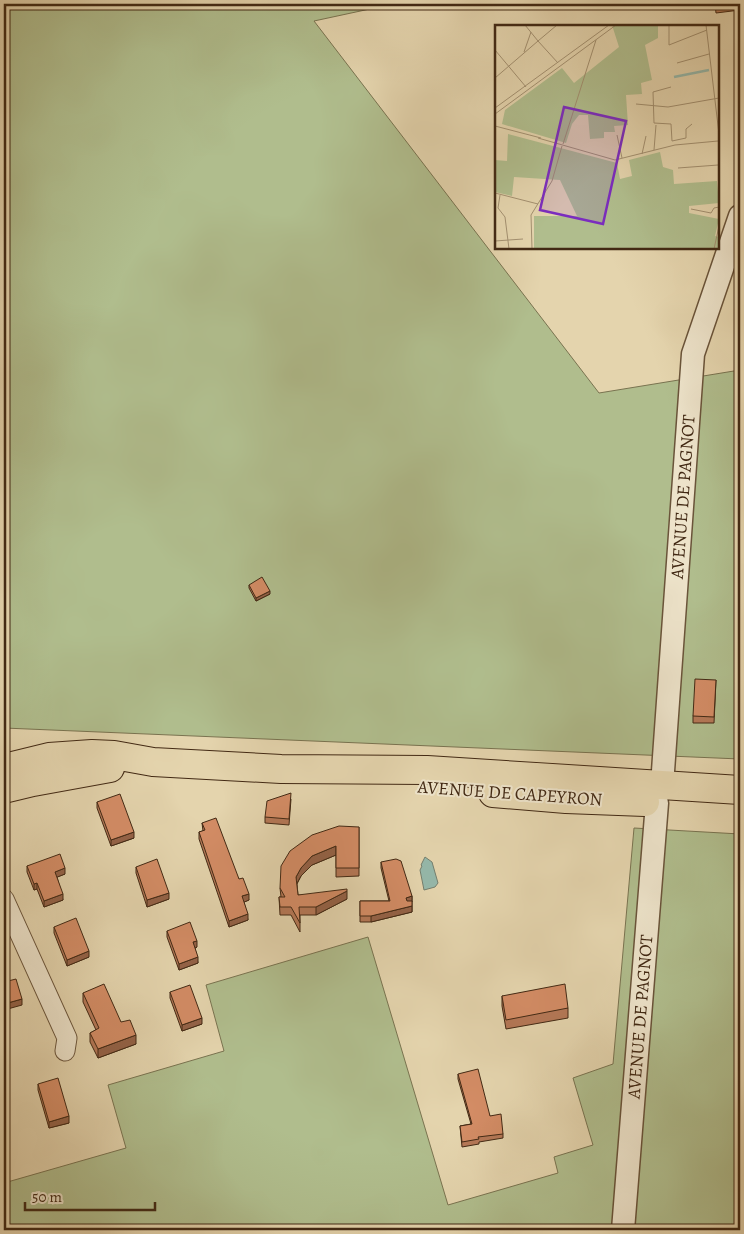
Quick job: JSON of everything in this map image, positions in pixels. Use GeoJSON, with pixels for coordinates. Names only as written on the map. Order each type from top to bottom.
{"type":"FeatureCollection","features":[{"type":"Feature","properties":{"kind":"main road","name":"AVENUE DE CAPEYRON"},"geometry":{"type":"LineString","coordinates":[[4,768],[71,754],[114,755],[153,762],[281,769],[424,787],[566,799],[740,790]]}},
{"type":"Feature","properties":{"kind":"main road","name":"AVENUE DE CAPEYRON"},"geometry":{"type":"LineString","coordinates":[[4,789],[73,774],[153,762]]}},
{"type":"Feature","properties":{"kind":"main road","name":"AVENUE DE CAPEYRON"},"geometry":{"type":"LineString","coordinates":[[659,794],[740,806]]}},
{"type":"Feature","properties":{"kind":"street","name":"AVENUE DE PAGNOT"},"geometry":{"type":"LineString","coordinates":[[623,1230],[693,354],[740,216]]}},
{"type":"Feature","properties":{"kind":"street"},"geometry":{"type":"LineString","coordinates":[[4,899],[67,1038],[65,1051]]}},
{"type":"Feature","properties":{"kind":"green space"},"geometry":{"type":"Polygon","coordinates":[[[4,4],[393,4],[314,21],[599,393],[740,370],[740,759],[4,728],[4,4]]]}},
{"type":"Feature","properties":{"kind":"green space"},"geometry":{"type":"Polygon","coordinates":[[[634,828],[740,834],[740,1230],[4,1230],[4,1183],[126,1148],[108,1085],[224,1051],[206,985],[368,937],[448,1205],[558,1173],[554,1157],[593,1145],[573,1078],[613,1064],[634,828]]]}},
{"type":"Feature","properties":{"kind":"shaded area"},"geometry":{"type":"Polygon","coordinates":[[[425,857],[432,862],[438,883],[435,887],[424,890],[420,870],[425,857]]]}},
{"type":"Feature","properties":{"kind":"building"},"geometry":{"type":"Polygon","coordinates":[[[716,4],[739,4],[716,7],[716,4]]]}},
{"type":"Feature","properties":{"kind":"building"},"geometry":{"type":"Polygon","coordinates":[[[262,577],[270,591],[256,598],[249,585],[262,577]]]}},
{"type":"Feature","properties":{"kind":"building"},"geometry":{"type":"Polygon","coordinates":[[[695,679],[716,680],[714,717],[693,716],[695,679]]]}},
{"type":"Feature","properties":{"kind":"building"},"geometry":{"type":"Polygon","coordinates":[[[291,793],[289,819],[265,817],[267,801],[291,793]]]}},
{"type":"Feature","properties":{"kind":"building"},"geometry":{"type":"Polygon","coordinates":[[[120,794],[134,832],[111,840],[97,802],[120,794]]]}},
{"type":"Feature","properties":{"kind":"building"},"geometry":{"type":"Polygon","coordinates":[[[216,818],[239,879],[243,878],[249,894],[242,896],[248,914],[229,921],[199,832],[205,830],[202,823],[216,818]]]}},
{"type":"Feature","properties":{"kind":"building"},"geometry":{"type":"Polygon","coordinates":[[[339,826],[359,827],[359,868],[336,868],[336,846],[312,856],[296,877],[298,895],[347,889],[347,891],[316,907],[299,907],[300,923],[291,907],[280,907],[279,897],[285,897],[280,888],[281,866],[290,851],[312,835],[339,826]]]}},
{"type":"Feature","properties":{"kind":"building"},"geometry":{"type":"Polygon","coordinates":[[[60,854],[65,868],[55,872],[63,894],[44,901],[37,883],[34,884],[27,866],[60,854]]]}},
{"type":"Feature","properties":{"kind":"building"},"geometry":{"type":"Polygon","coordinates":[[[157,859],[169,893],[147,900],[136,867],[157,859]]]}},
{"type":"Feature","properties":{"kind":"building"},"geometry":{"type":"Polygon","coordinates":[[[396,859],[401,861],[412,896],[406,898],[407,901],[412,901],[412,906],[371,916],[360,916],[360,901],[390,901],[381,862],[396,859]]]}},
{"type":"Feature","properties":{"kind":"building"},"geometry":{"type":"Polygon","coordinates":[[[76,918],[89,951],[67,960],[54,927],[76,918]]]}},
{"type":"Feature","properties":{"kind":"building"},"geometry":{"type":"Polygon","coordinates":[[[190,922],[197,941],[193,942],[198,957],[179,964],[167,931],[190,922]]]}},
{"type":"Feature","properties":{"kind":"building"},"geometry":{"type":"Polygon","coordinates":[[[16,979],[22,999],[4,1004],[4,982],[16,979]]]}},
{"type":"Feature","properties":{"kind":"building"},"geometry":{"type":"Polygon","coordinates":[[[104,984],[121,1022],[130,1020],[136,1035],[98,1049],[90,1033],[99,1028],[83,993],[104,984]]]}},
{"type":"Feature","properties":{"kind":"building"},"geometry":{"type":"Polygon","coordinates":[[[565,984],[568,1008],[506,1020],[502,996],[565,984]]]}},
{"type":"Feature","properties":{"kind":"building"},"geometry":{"type":"Polygon","coordinates":[[[190,985],[202,1018],[182,1025],[170,992],[190,985]]]}},
{"type":"Feature","properties":{"kind":"building"},"geometry":{"type":"Polygon","coordinates":[[[478,1069],[490,1116],[501,1114],[503,1134],[478,1137],[479,1139],[462,1142],[460,1126],[472,1124],[458,1074],[478,1069]]]}},
{"type":"Feature","properties":{"kind":"building"},"geometry":{"type":"Polygon","coordinates":[[[58,1078],[69,1116],[49,1122],[38,1084],[58,1078]]]}}]}
